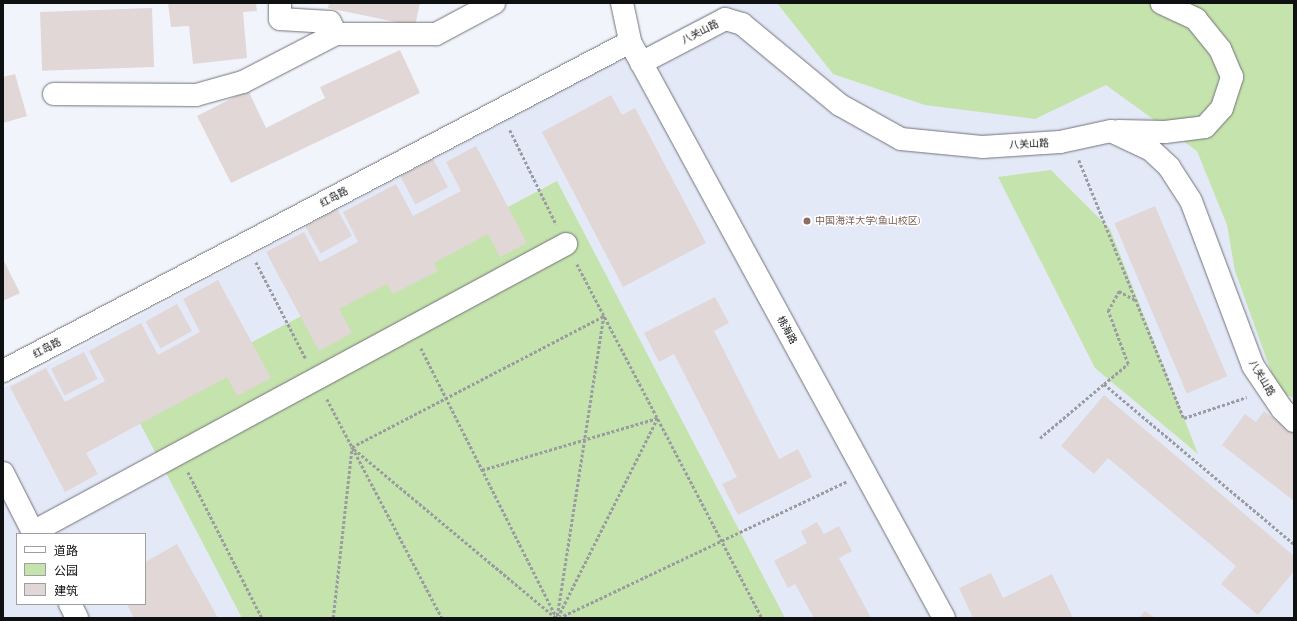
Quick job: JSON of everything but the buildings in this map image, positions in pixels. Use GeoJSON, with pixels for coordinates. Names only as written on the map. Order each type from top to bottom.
{"type":"FeatureCollection","features":[{"type":"Feature","properties":{"kind":"street"},"geometry":{"type":"LineString","coordinates":[[280,3],[280,19],[330,22],[336,34]]}},
{"type":"Feature","properties":{"kind":"street"},"geometry":{"type":"LineString","coordinates":[[54,94],[196,95],[242,82],[336,34],[436,34],[494,3]]}},
{"type":"Feature","properties":{"kind":"street"},"geometry":{"type":"LineString","coordinates":[[622,3],[630,42]]}},
{"type":"Feature","properties":{"kind":"street"},"geometry":{"type":"LineString","coordinates":[[1111,131],[1165,132],[1205,127],[1222,108],[1232,77],[1220,49],[1196,19],[1161,3]]}},
{"type":"Feature","properties":{"kind":"street","name":"八关山路"},"geometry":{"type":"LineString","coordinates":[[641,63],[725,19],[742,24],[840,105],[901,139],[982,147],[1071,140],[1111,131],[1151,150],[1169,167],[1191,201],[1253,366],[1282,409],[1294,421]]}},
{"type":"Feature","properties":{"kind":"street","name":"桃海路"},"geometry":{"type":"LineString","coordinates":[[630,42],[944,618]]}},
{"type":"Feature","properties":{"kind":"street","name":"红岛路"},"geometry":{"type":"LineString","coordinates":[[3,371],[630,42]]}},
{"type":"Feature","properties":{"kind":"street"},"geometry":{"type":"LineString","coordinates":[[3,473],[34,533],[566,244]]}},
{"type":"Feature","properties":{"kind":"street"},"geometry":{"type":"LineString","coordinates":[[70,605],[77,618]]}},
{"type":"Feature","properties":{"kind":"path"},"geometry":{"type":"LineString","coordinates":[[517,127],[510,131],[566,244],[762,618]]}},
{"type":"Feature","properties":{"kind":"path"},"geometry":{"type":"LineString","coordinates":[[1071,140],[1184,418],[1269,390]]}},
{"type":"Feature","properties":{"kind":"path"},"geometry":{"type":"LineString","coordinates":[[246,244],[317,379]]}},
{"type":"Feature","properties":{"kind":"path"},"geometry":{"type":"LineString","coordinates":[[1040,438],[1128,364],[1108,311],[1119,291],[1136,300]]}},
{"type":"Feature","properties":{"kind":"path"},"geometry":{"type":"LineString","coordinates":[[352,447],[604,316]]}},
{"type":"Feature","properties":{"kind":"path"},"geometry":{"type":"LineString","coordinates":[[557,618],[604,316]]}},
{"type":"Feature","properties":{"kind":"path"},"geometry":{"type":"LineString","coordinates":[[410,328],[557,618]]}},
{"type":"Feature","properties":{"kind":"path"},"geometry":{"type":"LineString","coordinates":[[1104,384],[1294,544]]}},
{"type":"Feature","properties":{"kind":"path"},"geometry":{"type":"LineString","coordinates":[[334,412],[442,618]]}},
{"type":"Feature","properties":{"kind":"path"},"geometry":{"type":"LineString","coordinates":[[482,470],[658,418]]}},
{"type":"Feature","properties":{"kind":"path"},"geometry":{"type":"LineString","coordinates":[[557,618],[658,418]]}},
{"type":"Feature","properties":{"kind":"path"},"geometry":{"type":"LineString","coordinates":[[333,618],[352,447]]}},
{"type":"Feature","properties":{"kind":"path"},"geometry":{"type":"LineString","coordinates":[[352,447],[557,618]]}},
{"type":"Feature","properties":{"kind":"path"},"geometry":{"type":"LineString","coordinates":[[178,454],[262,618]]}},
{"type":"Feature","properties":{"kind":"path"},"geometry":{"type":"LineString","coordinates":[[557,618],[865,473]]}},
{"type":"Feature","properties":{"kind":"shaded area","name":"中国海洋大学(鱼山校区)"},"geometry":{"type":"Polygon","coordinates":[[[727,3],[1294,3],[1294,618],[3,618],[3,388],[727,3]]]}},
{"type":"Feature","properties":{"kind":"green space"},"geometry":{"type":"Polygon","coordinates":[[[777,3],[1294,3],[1294,398],[1278,391],[1235,271],[1227,225],[1197,151],[1106,85],[1035,119],[925,105],[833,74],[777,3]]]}},
{"type":"Feature","properties":{"kind":"green space"},"geometry":{"type":"Polygon","coordinates":[[[1051,170],[1110,229],[1198,454],[1095,368],[998,177],[1051,170]]]}},
{"type":"Feature","properties":{"kind":"green space"},"geometry":{"type":"Polygon","coordinates":[[[557,181],[785,618],[242,618],[131,406],[557,181]]]}},
{"type":"Feature","properties":{"kind":"place","name":"中国海洋大学(鱼山校区)"},"geometry":{"type":"Point","coordinates":[807,221]}}]}
